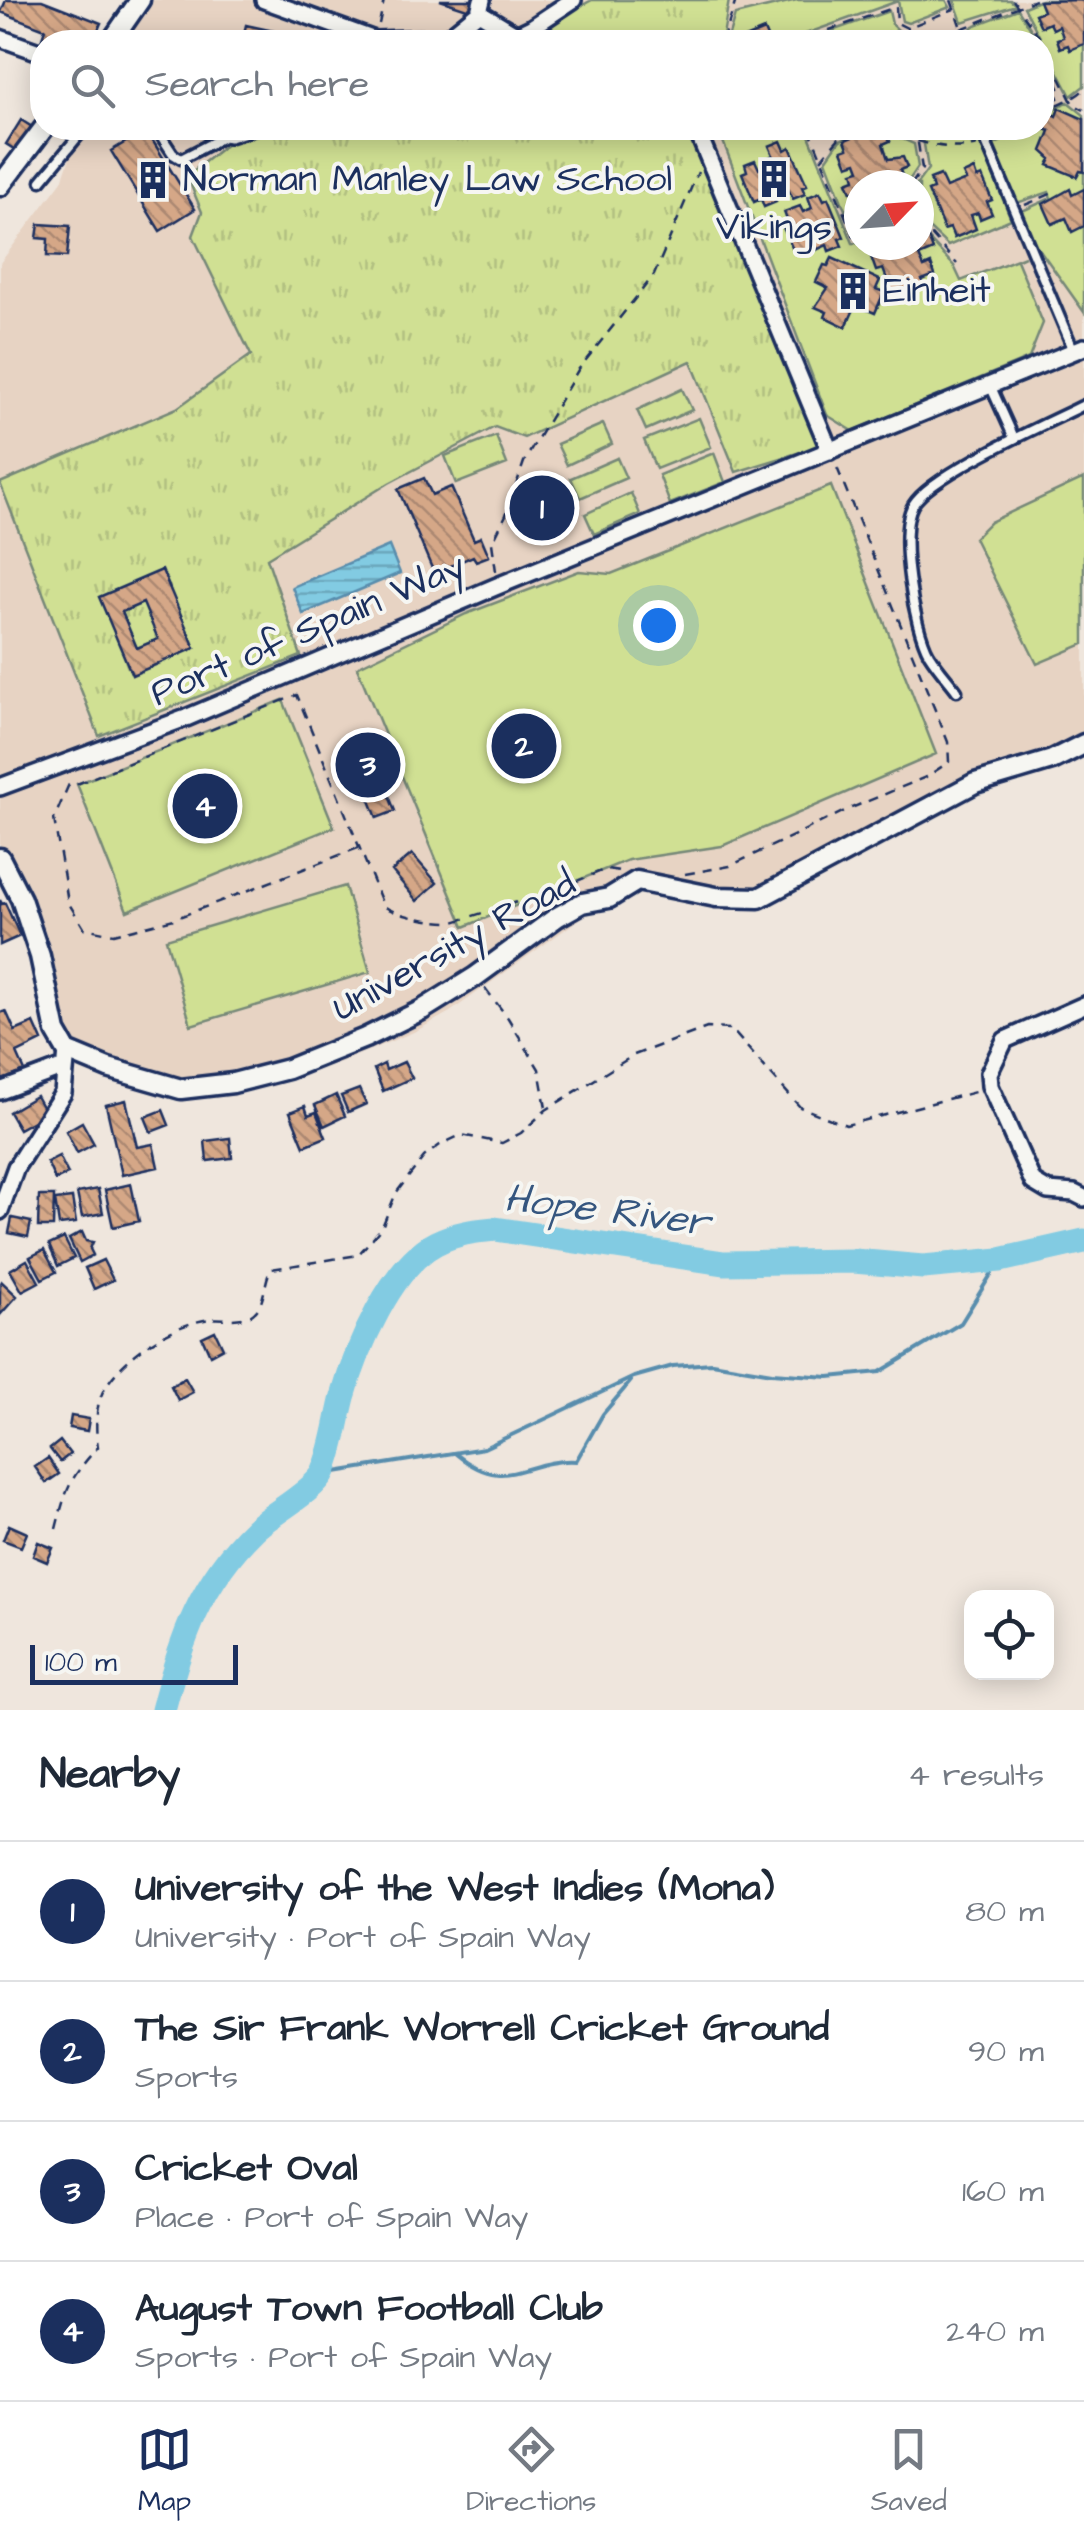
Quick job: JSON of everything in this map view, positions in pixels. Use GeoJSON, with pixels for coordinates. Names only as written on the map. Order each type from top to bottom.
{"type":"FeatureCollection","features":[{"type":"Feature","properties":{"kind":"street"},"geometry":{"type":"LineString","coordinates":[[119,30],[140,0]]}},
{"type":"Feature","properties":{"kind":"street"},"geometry":{"type":"LineString","coordinates":[[264,0],[347,30]]}},
{"type":"Feature","properties":{"kind":"street"},"geometry":{"type":"LineString","coordinates":[[525,30],[574,0]]}},
{"type":"Feature","properties":{"kind":"street"},"geometry":{"type":"LineString","coordinates":[[455,30],[480,6],[511,30]]}},
{"type":"Feature","properties":{"kind":"street"},"geometry":{"type":"LineString","coordinates":[[0,38],[30,49]]}},
{"type":"Feature","properties":{"kind":"street"},"geometry":{"type":"LineString","coordinates":[[2,179],[34,140]]}},
{"type":"Feature","properties":{"kind":"street"},"geometry":{"type":"LineString","coordinates":[[701,140],[830,451]]}},
{"type":"Feature","properties":{"kind":"street","name":"Port of Spain Way"},"geometry":{"type":"LineString","coordinates":[[0,787],[186,718],[1079,349]]}},
{"type":"Feature","properties":{"kind":"street","name":"University Road"},"geometry":{"type":"LineString","coordinates":[[65,1059],[181,1089],[232,1083],[288,1070],[422,1010],[475,978],[582,902],[609,898],[637,882],[716,897],[759,898],[975,783],[1052,760],[1084,744]]}},
{"type":"Feature","properties":{"kind":"street"},"geometry":{"type":"LineString","coordinates":[[0,1211],[16,1168],[66,1081],[65,1059],[40,956],[22,899],[2,867]]}},
{"type":"Feature","properties":{"kind":"street"},"geometry":{"type":"LineString","coordinates":[[1084,1005],[1005,1040],[993,1060],[990,1086],[1033,1182],[1048,1192],[1074,1193],[1084,1198]]}},
{"type":"Feature","properties":{"kind":"street"},"geometry":{"type":"LineString","coordinates":[[0,1091],[65,1059]]}},
{"type":"Feature","properties":{"kind":"lane"},"geometry":{"type":"LineString","coordinates":[[41,181],[76,140]]}},
{"type":"Feature","properties":{"kind":"lane"},"geometry":{"type":"LineString","coordinates":[[163,140],[172,154],[182,159],[218,140]]}},
{"type":"Feature","properties":{"kind":"lane"},"geometry":{"type":"LineString","coordinates":[[985,140],[1079,349]]}},
{"type":"Feature","properties":{"kind":"lane"},"geometry":{"type":"LineString","coordinates":[[990,385],[1014,438]]}},
{"type":"Feature","properties":{"kind":"lane"},"geometry":{"type":"LineString","coordinates":[[957,691],[929,654],[912,608],[906,530],[912,505],[938,482],[1014,438],[1084,406]]}},
{"type":"Feature","properties":{"kind":"path"},"geometry":{"type":"LineString","coordinates":[[377,30],[384,0]]}},
{"type":"Feature","properties":{"kind":"path"},"geometry":{"type":"LineString","coordinates":[[727,30],[736,0]]}},
{"type":"Feature","properties":{"kind":"path"},"geometry":{"type":"LineString","coordinates":[[950,0],[962,30]]}},
{"type":"Feature","properties":{"kind":"path"},"geometry":{"type":"LineString","coordinates":[[1013,0],[1035,30]]}},
{"type":"Feature","properties":{"kind":"path"},"geometry":{"type":"LineString","coordinates":[[961,27],[1035,0]]}},
{"type":"Feature","properties":{"kind":"path"},"geometry":{"type":"LineString","coordinates":[[829,30],[896,7],[897,23],[906,28],[954,9]]}},
{"type":"Feature","properties":{"kind":"path"},"geometry":{"type":"LineString","coordinates":[[1054,66],[1073,104],[1084,110]]}},
{"type":"Feature","properties":{"kind":"path"},"geometry":{"type":"LineString","coordinates":[[1054,105],[1084,89]]}},
{"type":"Feature","properties":{"kind":"path"},"geometry":{"type":"LineString","coordinates":[[814,140],[844,213]]}},
{"type":"Feature","properties":{"kind":"path"},"geometry":{"type":"LineString","coordinates":[[821,159],[837,140]]}},
{"type":"Feature","properties":{"kind":"path"},"geometry":{"type":"LineString","coordinates":[[913,140],[968,148],[994,140]]}},
{"type":"Feature","properties":{"kind":"path"},"geometry":{"type":"LineString","coordinates":[[918,142],[921,170]]}},
{"type":"Feature","properties":{"kind":"path"},"geometry":{"type":"LineString","coordinates":[[495,588],[497,565],[492,543],[524,462],[578,370],[654,275],[706,151]]}},
{"type":"Feature","properties":{"kind":"path"},"geometry":{"type":"LineString","coordinates":[[1014,210],[1053,193]]}},
{"type":"Feature","properties":{"kind":"path"},"geometry":{"type":"LineString","coordinates":[[934,238],[957,264]]}},
{"type":"Feature","properties":{"kind":"path"},"geometry":{"type":"LineString","coordinates":[[676,876],[730,866],[926,777],[949,762],[948,742],[830,451]]}},
{"type":"Feature","properties":{"kind":"path"},"geometry":{"type":"LineString","coordinates":[[358,848],[174,919],[114,934],[84,928],[68,902],[54,819],[69,784],[296,695],[358,848],[383,905],[390,912],[438,923],[454,922],[555,890],[606,869],[623,872]]}},
{"type":"Feature","properties":{"kind":"path"},"geometry":{"type":"LineString","coordinates":[[475,978],[508,1018],[539,1069],[546,1110]]}},
{"type":"Feature","properties":{"kind":"path"},"geometry":{"type":"LineString","coordinates":[[56,1530],[64,1492],[78,1468],[98,1447],[95,1426],[103,1389],[124,1365],[176,1329],[208,1319],[249,1317],[259,1310],[270,1269],[358,1255],[382,1226],[396,1193],[424,1157],[461,1135],[502,1142],[634,1055],[707,1028],[732,1029],[800,1107],[846,1124],[964,1096],[990,1086]]}},
{"type":"Feature","properties":{"kind":"shaded area"},"geometry":{"type":"Polygon","coordinates":[[[146,0],[1084,0],[1084,752],[978,784],[782,894],[637,885],[623,888],[450,1012],[416,1031],[288,1079],[229,1083],[126,1080],[80,1067],[51,1040],[31,950],[0,878],[0,263],[62,181],[76,140],[1054,140],[1054,30],[121,30],[146,0]]]}},
{"type":"Feature","properties":{"kind":"green space"},"geometry":{"type":"Polygon","coordinates":[[[592,0],[729,0],[724,30],[538,30],[592,0]]]}},
{"type":"Feature","properties":{"kind":"green space"},"geometry":{"type":"Polygon","coordinates":[[[797,0],[946,0],[950,7],[908,23],[902,21],[898,1],[817,30],[731,30],[735,15],[797,0]]]}},
{"type":"Feature","properties":{"kind":"green space"},"geometry":{"type":"Polygon","coordinates":[[[954,0],[1010,0],[1016,5],[962,22],[954,0]]]}},
{"type":"Feature","properties":{"kind":"green space"},"geometry":{"type":"Polygon","coordinates":[[[1041,0],[1084,0],[1084,86],[1071,96],[1054,64],[1054,30],[1036,30],[1024,7],[1041,0]]]}},
{"type":"Feature","properties":{"kind":"green space"},"geometry":{"type":"Polygon","coordinates":[[[1018,9],[1031,30],[970,30],[1018,9]]]}},
{"type":"Feature","properties":{"kind":"green space"},"geometry":{"type":"Polygon","coordinates":[[[889,11],[898,30],[834,30],[889,11]]]}},
{"type":"Feature","properties":{"kind":"green space"},"geometry":{"type":"Polygon","coordinates":[[[1068,102],[1084,115],[1084,312],[1037,251],[1020,212],[1051,198],[1049,192],[1017,203],[993,145],[1004,140],[1054,140],[1054,108],[1068,102]]]}},
{"type":"Feature","properties":{"kind":"green space"},"geometry":{"type":"Polygon","coordinates":[[[240,140],[705,140],[701,165],[820,446],[736,472],[691,361],[524,438],[495,427],[389,483],[267,558],[301,656],[99,736],[0,483],[177,408],[251,355],[193,236],[202,212],[187,176],[227,144],[240,140]]]}},
{"type":"Feature","properties":{"kind":"green space"},"geometry":{"type":"Polygon","coordinates":[[[723,140],[811,140],[844,221],[844,260],[934,260],[934,245],[954,266],[961,281],[1025,256],[1017,260],[1043,323],[1029,358],[853,431],[827,415],[723,140]]]}},
{"type":"Feature","properties":{"kind":"green space"},"geometry":{"type":"Polygon","coordinates":[[[840,140],[905,140],[914,144],[916,170],[844,170],[844,207],[826,160],[840,140]]]}},
{"type":"Feature","properties":{"kind":"green space"},"geometry":{"type":"Polygon","coordinates":[[[923,140],[979,140],[1011,219],[948,246],[934,233],[934,170],[927,170],[923,140]]]}},
{"type":"Feature","properties":{"kind":"green space"},"geometry":{"type":"Polygon","coordinates":[[[682,389],[692,410],[646,430],[637,410],[682,389]]]}},
{"type":"Feature","properties":{"kind":"green space"},"geometry":{"type":"Polygon","coordinates":[[[699,418],[711,447],[656,469],[644,440],[699,418]]]}},
{"type":"Feature","properties":{"kind":"green space"},"geometry":{"type":"Polygon","coordinates":[[[603,424],[612,444],[567,465],[557,444],[603,424]]]}},
{"type":"Feature","properties":{"kind":"green space"},"geometry":{"type":"Polygon","coordinates":[[[496,436],[507,464],[456,484],[445,456],[496,436]]]}},
{"type":"Feature","properties":{"kind":"green space"},"geometry":{"type":"Polygon","coordinates":[[[714,453],[725,482],[670,504],[659,475],[714,453]]]}},
{"type":"Feature","properties":{"kind":"green space"},"geometry":{"type":"Polygon","coordinates":[[[617,458],[626,478],[580,498],[571,478],[617,458]]]}},
{"type":"Feature","properties":{"kind":"green space"},"geometry":{"type":"Polygon","coordinates":[[[1084,478],[1084,644],[1037,664],[974,538],[990,522],[1084,478]]]}},
{"type":"Feature","properties":{"kind":"green space"},"geometry":{"type":"Polygon","coordinates":[[[831,486],[936,754],[722,846],[628,860],[464,927],[357,667],[466,614],[579,571],[611,574],[831,486]]]}},
{"type":"Feature","properties":{"kind":"green space"},"geometry":{"type":"Polygon","coordinates":[[[631,493],[640,514],[594,534],[585,514],[631,493]]]}},
{"type":"Feature","properties":{"kind":"green space"},"geometry":{"type":"Polygon","coordinates":[[[283,700],[334,827],[127,911],[77,784],[283,700]]]}},
{"type":"Feature","properties":{"kind":"green space"},"geometry":{"type":"Polygon","coordinates":[[[345,886],[370,972],[191,1025],[166,939],[345,886]]]}},
{"type":"Feature","properties":{"kind":"water"},"geometry":{"type":"Polygon","coordinates":[[[389,546],[400,573],[303,614],[292,587],[389,546]]]}},
{"type":"Feature","properties":{"kind":"building"},"geometry":{"type":"Polygon","coordinates":[[[6,0],[42,0],[101,23],[98,30],[45,30],[1,12],[6,0]]]}},
{"type":"Feature","properties":{"kind":"building"},"geometry":{"type":"Polygon","coordinates":[[[440,0],[477,0],[473,11],[440,0]]]}},
{"type":"Feature","properties":{"kind":"building"},"geometry":{"type":"Polygon","coordinates":[[[1084,0],[1084,44],[1070,50],[1068,45],[1060,48],[1057,39],[1063,37],[1059,26],[1053,29],[1050,23],[1041,27],[1035,14],[1043,11],[1039,1],[1084,0]]]}},
{"type":"Feature","properties":{"kind":"building"},"geometry":{"type":"Polygon","coordinates":[[[1059,108],[1084,119],[1084,172],[1080,171],[1077,177],[1048,165],[1051,159],[1042,151],[1046,140],[1054,140],[1059,108]]]}},
{"type":"Feature","properties":{"kind":"building"},"geometry":{"type":"Polygon","coordinates":[[[21,120],[30,126],[17,151],[6,144],[21,120]]]}},
{"type":"Feature","properties":{"kind":"building","name":"Norman Manley Law School"},"geometry":{"type":"Polygon","coordinates":[[[129,140],[152,140],[195,209],[160,231],[111,151],[129,140]]]}},
{"type":"Feature","properties":{"kind":"building"},"geometry":{"type":"Polygon","coordinates":[[[845,140],[890,140],[883,144],[888,159],[903,157],[907,167],[860,170],[857,162],[848,165],[842,150],[848,148],[845,140]]]}},
{"type":"Feature","properties":{"kind":"building","name":"Vikings"},"geometry":{"type":"Polygon","coordinates":[[[781,141],[785,150],[790,147],[807,185],[802,187],[805,194],[793,199],[782,188],[772,192],[776,202],[764,207],[761,199],[754,202],[742,173],[747,171],[745,164],[755,160],[759,169],[770,165],[768,158],[773,155],[769,146],[781,141]]]}},
{"type":"Feature","properties":{"kind":"building"},"geometry":{"type":"Polygon","coordinates":[[[974,169],[977,178],[982,176],[992,200],[987,202],[992,214],[980,219],[978,213],[971,215],[976,229],[954,238],[950,228],[944,230],[934,206],[934,177],[940,175],[946,188],[966,180],[963,174],[974,169]]]}},
{"type":"Feature","properties":{"kind":"building"},"geometry":{"type":"Polygon","coordinates":[[[1070,189],[1072,195],[1084,189],[1084,226],[1072,232],[1066,218],[1052,224],[1043,204],[1070,189]]]}},
{"type":"Feature","properties":{"kind":"building"},"geometry":{"type":"Polygon","coordinates":[[[820,192],[824,200],[828,198],[844,237],[839,239],[842,246],[829,251],[827,245],[805,255],[802,249],[794,252],[782,225],[788,223],[784,212],[800,206],[803,212],[812,208],[808,197],[820,192]]]}},
{"type":"Feature","properties":{"kind":"building"},"geometry":{"type":"Polygon","coordinates":[[[39,224],[70,226],[67,257],[47,256],[48,239],[37,238],[39,224]]]}},
{"type":"Feature","properties":{"kind":"building","name":"Einheit"},"geometry":{"type":"Polygon","coordinates":[[[832,258],[880,280],[876,289],[884,292],[875,313],[856,305],[846,327],[815,307],[828,288],[816,282],[832,258]]]}},
{"type":"Feature","properties":{"kind":"building"},"geometry":{"type":"Polygon","coordinates":[[[872,260],[921,260],[924,267],[931,264],[935,275],[922,280],[925,286],[902,295],[899,290],[892,292],[883,269],[876,271],[872,260]]]}},
{"type":"Feature","properties":{"kind":"building"},"geometry":{"type":"Polygon","coordinates":[[[424,478],[432,495],[451,487],[474,540],[481,537],[489,556],[476,561],[473,556],[434,573],[398,489],[424,478]]]}},
{"type":"Feature","properties":{"kind":"building"},"geometry":{"type":"Polygon","coordinates":[[[162,570],[195,648],[132,675],[99,597],[162,570]],[[143,603],[122,612],[137,648],[158,639],[143,603]]]}},
{"type":"Feature","properties":{"kind":"building"},"geometry":{"type":"Polygon","coordinates":[[[371,744],[385,779],[364,787],[351,752],[371,744]]]}},
{"type":"Feature","properties":{"kind":"building"},"geometry":{"type":"Polygon","coordinates":[[[385,786],[395,811],[377,818],[367,793],[385,786]]]}},
{"type":"Feature","properties":{"kind":"building"},"geometry":{"type":"Polygon","coordinates":[[[412,854],[437,883],[417,901],[392,871],[412,854]]]}},
{"type":"Feature","properties":{"kind":"building"},"geometry":{"type":"Polygon","coordinates":[[[0,900],[20,936],[0,945],[0,900]]]}},
{"type":"Feature","properties":{"kind":"building"},"geometry":{"type":"Polygon","coordinates":[[[6,1011],[15,1031],[34,1023],[42,1041],[17,1053],[25,1071],[2,1081],[0,1013],[6,1011]]]}},
{"type":"Feature","properties":{"kind":"building"},"geometry":{"type":"Polygon","coordinates":[[[404,1062],[412,1078],[383,1091],[374,1069],[384,1064],[386,1070],[404,1062]]]}},
{"type":"Feature","properties":{"kind":"building"},"geometry":{"type":"Polygon","coordinates":[[[359,1089],[366,1104],[348,1112],[341,1096],[359,1089]]]}},
{"type":"Feature","properties":{"kind":"building"},"geometry":{"type":"Polygon","coordinates":[[[336,1095],[345,1116],[324,1126],[315,1105],[336,1095]]]}},
{"type":"Feature","properties":{"kind":"building"},"geometry":{"type":"Polygon","coordinates":[[[36,1096],[46,1114],[19,1129],[9,1112],[36,1096]]]}},
{"type":"Feature","properties":{"kind":"building"},"geometry":{"type":"Polygon","coordinates":[[[126,1100],[137,1147],[153,1144],[158,1167],[122,1175],[106,1105],[126,1100]]]}},
{"type":"Feature","properties":{"kind":"building"},"geometry":{"type":"Polygon","coordinates":[[[305,1106],[308,1115],[316,1112],[326,1137],[304,1146],[290,1112],[305,1106]]]}},
{"type":"Feature","properties":{"kind":"building"},"geometry":{"type":"Polygon","coordinates":[[[163,1110],[169,1125],[151,1132],[145,1117],[163,1110]]]}},
{"type":"Feature","properties":{"kind":"building"},"geometry":{"type":"Polygon","coordinates":[[[82,1122],[94,1144],[77,1153],[66,1131],[82,1122]]]}},
{"type":"Feature","properties":{"kind":"building"},"geometry":{"type":"Polygon","coordinates":[[[230,1138],[232,1158],[207,1161],[205,1141],[230,1138]]]}},
{"type":"Feature","properties":{"kind":"building"},"geometry":{"type":"Polygon","coordinates":[[[59,1156],[68,1174],[55,1180],[47,1162],[59,1156]]]}},
{"type":"Feature","properties":{"kind":"building"},"geometry":{"type":"Polygon","coordinates":[[[131,1184],[139,1221],[113,1227],[105,1190],[131,1184]]]}},
{"type":"Feature","properties":{"kind":"building"},"geometry":{"type":"Polygon","coordinates":[[[98,1189],[103,1213],[82,1217],[77,1193],[98,1189]]]}},
{"type":"Feature","properties":{"kind":"building"},"geometry":{"type":"Polygon","coordinates":[[[39,1196],[54,1196],[53,1227],[38,1227],[39,1196]]]}},
{"type":"Feature","properties":{"kind":"building"},"geometry":{"type":"Polygon","coordinates":[[[72,1198],[76,1223],[59,1225],[55,1200],[72,1198]]]}},
{"type":"Feature","properties":{"kind":"building"},"geometry":{"type":"Polygon","coordinates":[[[12,1218],[31,1222],[28,1237],[9,1233],[12,1218]]]}},
{"type":"Feature","properties":{"kind":"building"},"geometry":{"type":"Polygon","coordinates":[[[82,1232],[86,1241],[93,1242],[93,1255],[80,1262],[69,1239],[82,1232]]]}},
{"type":"Feature","properties":{"kind":"building"},"geometry":{"type":"Polygon","coordinates":[[[64,1238],[74,1258],[58,1266],[49,1245],[64,1238]]]}},
{"type":"Feature","properties":{"kind":"building"},"geometry":{"type":"Polygon","coordinates":[[[44,1250],[56,1272],[42,1279],[30,1257],[44,1250]]]}},
{"type":"Feature","properties":{"kind":"building"},"geometry":{"type":"Polygon","coordinates":[[[27,1260],[39,1282],[22,1291],[10,1270],[27,1260]]]}},
{"type":"Feature","properties":{"kind":"building"},"geometry":{"type":"Polygon","coordinates":[[[103,1260],[113,1280],[94,1289],[85,1268],[103,1260]]]}},
{"type":"Feature","properties":{"kind":"building"},"geometry":{"type":"Polygon","coordinates":[[[0,1283],[17,1296],[0,1315],[0,1283]]]}},
{"type":"Feature","properties":{"kind":"building"},"geometry":{"type":"Polygon","coordinates":[[[215,1331],[223,1348],[210,1355],[202,1337],[215,1331]]]}},
{"type":"Feature","properties":{"kind":"building"},"geometry":{"type":"Polygon","coordinates":[[[185,1378],[193,1392],[178,1400],[171,1386],[185,1378]]]}},
{"type":"Feature","properties":{"kind":"building"},"geometry":{"type":"Polygon","coordinates":[[[71,1416],[89,1419],[87,1431],[69,1428],[71,1416]]]}},
{"type":"Feature","properties":{"kind":"building"},"geometry":{"type":"Polygon","coordinates":[[[60,1441],[70,1454],[60,1462],[50,1449],[60,1441]]]}},
{"type":"Feature","properties":{"kind":"building"},"geometry":{"type":"Polygon","coordinates":[[[48,1458],[59,1474],[46,1483],[35,1467],[48,1458]]]}},
{"type":"Feature","properties":{"kind":"building"},"geometry":{"type":"Polygon","coordinates":[[[9,1525],[27,1533],[21,1547],[3,1540],[9,1525]]]}},
{"type":"Feature","properties":{"kind":"building"},"geometry":{"type":"Polygon","coordinates":[[[38,1542],[53,1548],[47,1562],[33,1556],[38,1542]]]}},
{"type":"Feature","properties":{"kind":"waterway","name":"Hope River"},"geometry":{"type":"LineString","coordinates":[[163,1710],[177,1660],[207,1591],[220,1569],[255,1529],[303,1494],[324,1471],[343,1397],[366,1334],[404,1270],[436,1243],[495,1229],[724,1263],[854,1261],[923,1267],[1000,1260],[1084,1241]]}},
{"type":"Feature","properties":{"kind":"waterway"},"geometry":{"type":"LineString","coordinates":[[323,1474],[484,1448],[634,1377],[673,1366],[712,1363],[829,1377],[880,1372],[961,1323],[1000,1260]]}},
{"type":"Feature","properties":{"kind":"waterway"},"geometry":{"type":"LineString","coordinates":[[456,1454],[474,1466],[503,1474],[576,1461],[603,1414],[631,1381]]}},
{"type":"Feature","properties":{"kind":"place","name":"Vikings"},"geometry":{"type":"Point","coordinates":[774,179]}},
{"type":"Feature","properties":{"kind":"place","name":"Norman Manley Law School"},"geometry":{"type":"Point","coordinates":[153,180]}},
{"type":"Feature","properties":{"kind":"place","name":"Einheit"},"geometry":{"type":"Point","coordinates":[853,291]}},
{"type":"Feature","properties":{"kind":"place","name":"University of the West Indies (Mona)"},"geometry":{"type":"Point","coordinates":[542,508]}},
{"type":"Feature","properties":{"kind":"place","name":"The Sir Frank Worrell Cricket Ground"},"geometry":{"type":"Point","coordinates":[524,746]}},
{"type":"Feature","properties":{"kind":"place","name":"Cricket Oval"},"geometry":{"type":"Point","coordinates":[368,765]}},
{"type":"Feature","properties":{"kind":"place","name":"August Town Football Club"},"geometry":{"type":"Point","coordinates":[205,806]}}]}
